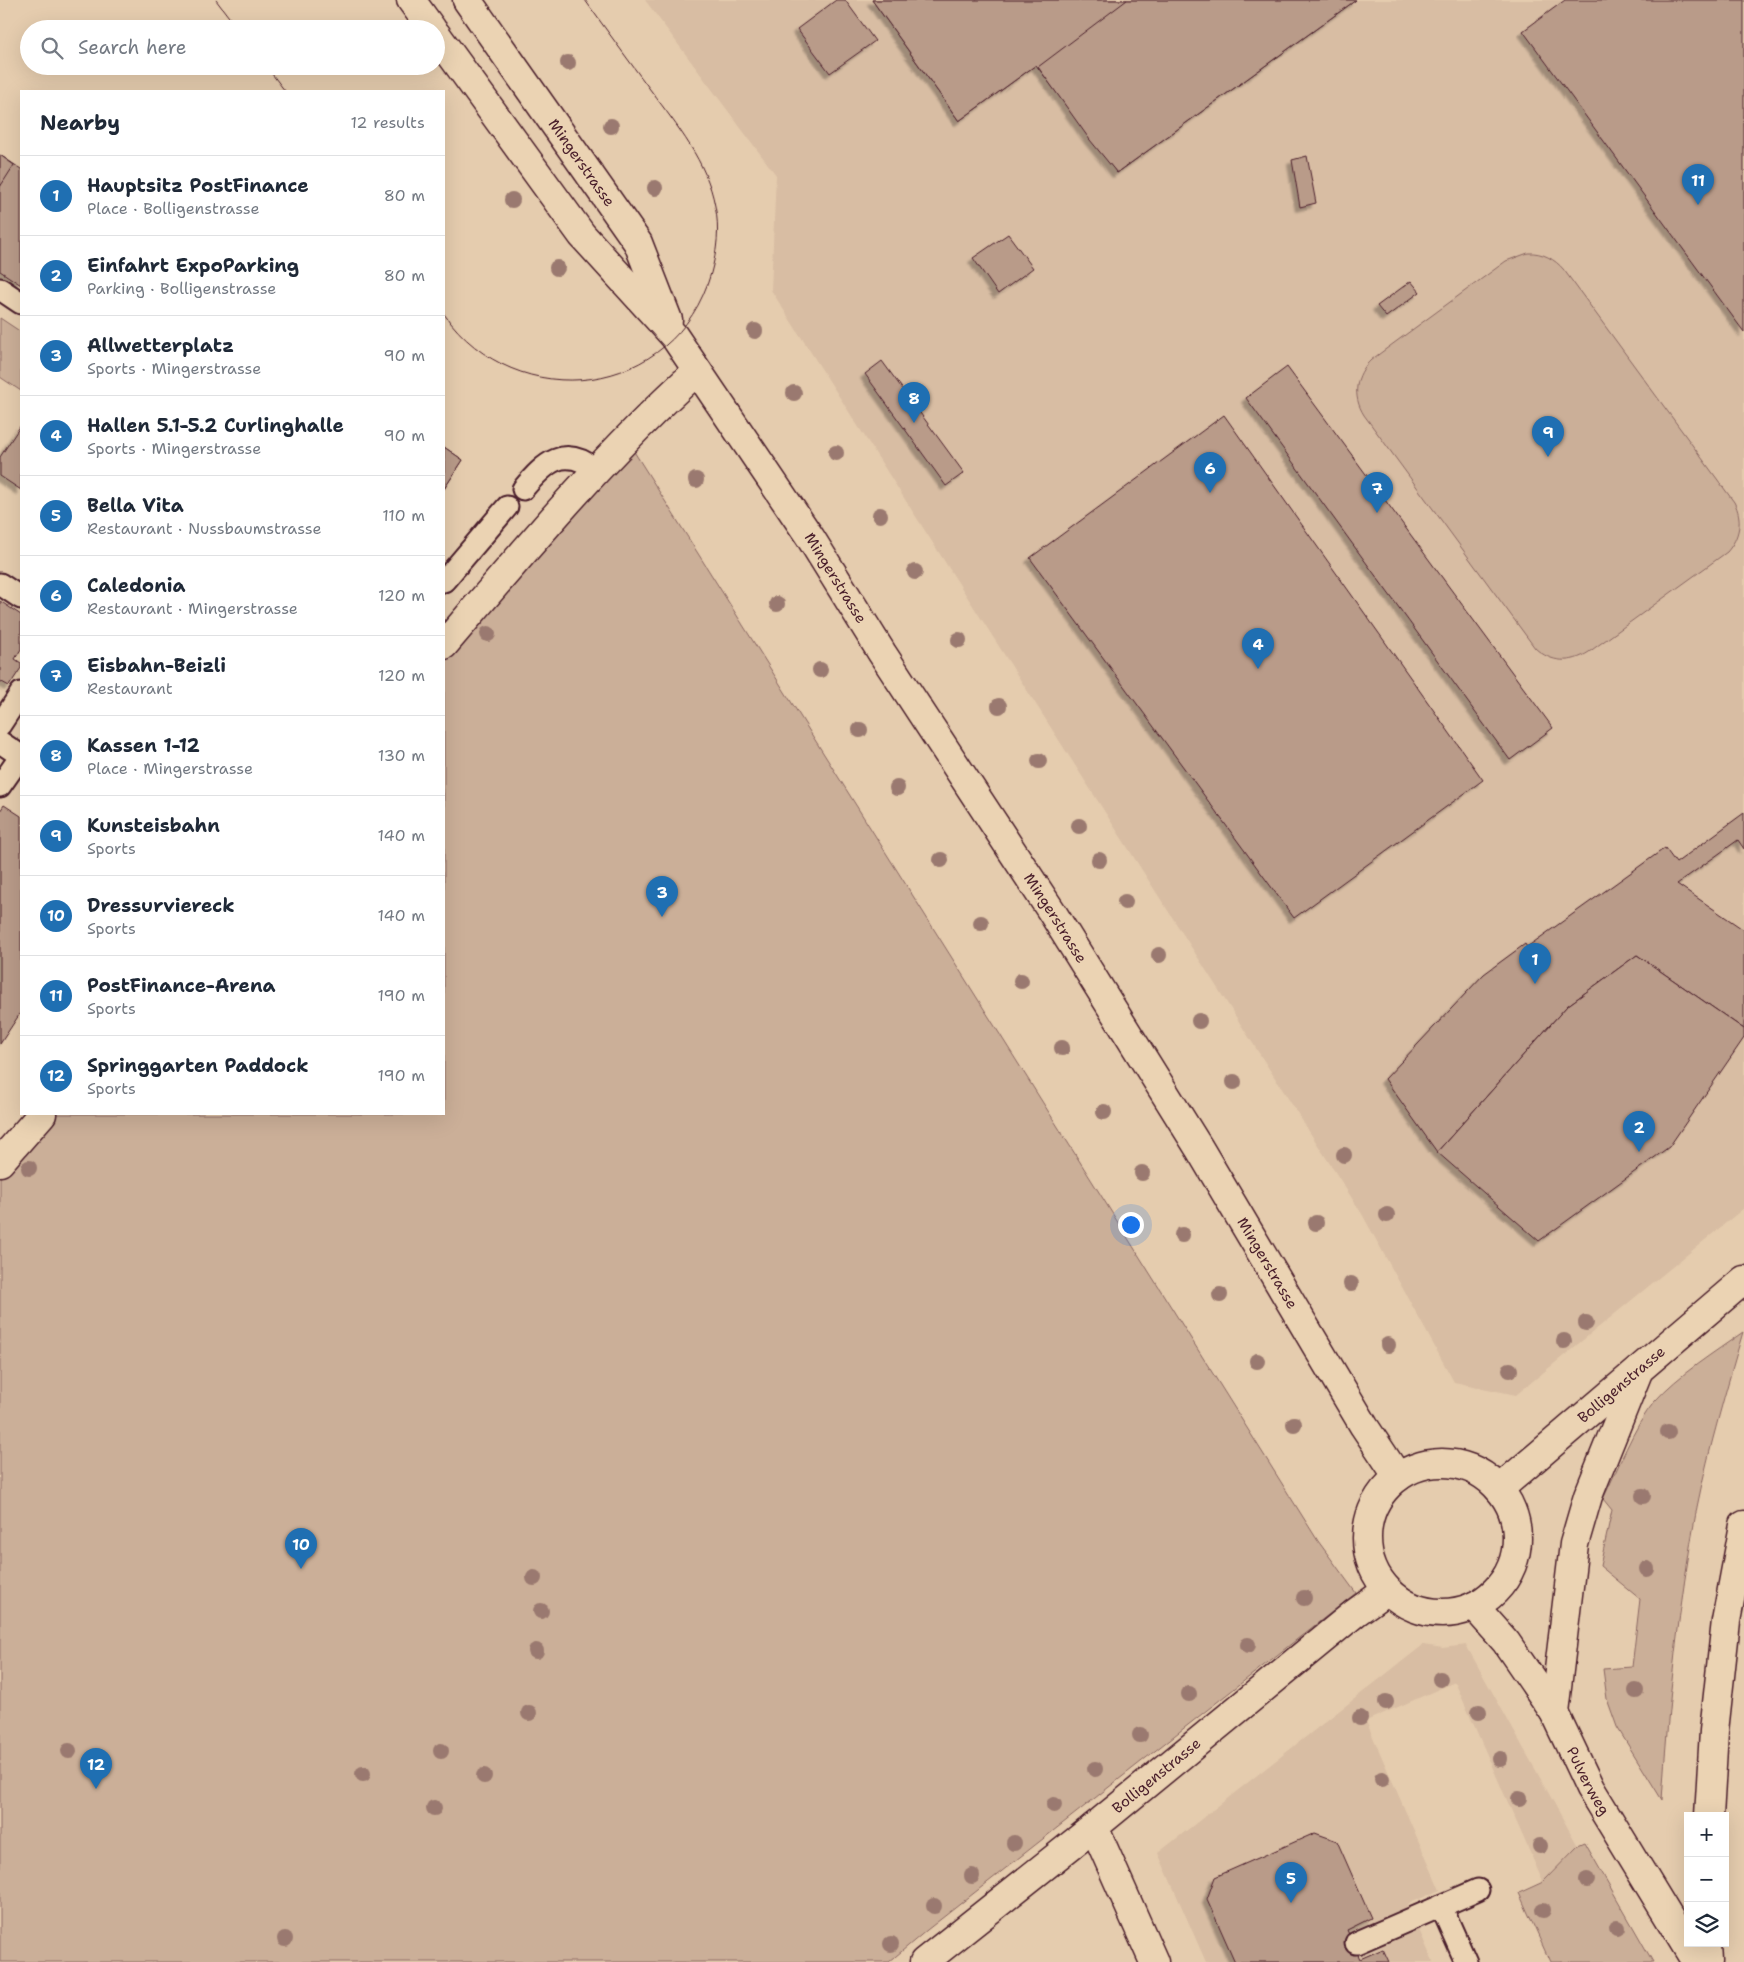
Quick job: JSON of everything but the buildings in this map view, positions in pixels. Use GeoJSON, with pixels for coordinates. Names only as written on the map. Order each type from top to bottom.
{"type":"FeatureCollection","features":[{"type":"Feature","properties":{"kind":"main road"},"geometry":{"type":"LineString","coordinates":[[411,0],[425,20]]}},
{"type":"Feature","properties":{"kind":"main road","name":"Mingerstrasse"},"geometry":{"type":"LineString","coordinates":[[467,0],[638,243],[674,336]]}},
{"type":"Feature","properties":{"kind":"main road","name":"Mingerstrasse"},"geometry":{"type":"LineString","coordinates":[[445,46],[582,235],[674,336],[810,537],[882,653],[1052,912],[1199,1148],[1359,1417],[1398,1477]]}},
{"type":"Feature","properties":{"kind":"main road"},"geometry":{"type":"LineString","coordinates":[[445,644],[596,470],[641,422],[697,371]]}},
{"type":"Feature","properties":{"kind":"main road"},"geometry":{"type":"LineString","coordinates":[[0,1162],[41,1115]]}},
{"type":"Feature","properties":{"kind":"main road","name":"Bolligenstrasse"},"geometry":{"type":"LineString","coordinates":[[1499,1489],[1744,1280]]}},
{"type":"Feature","properties":{"kind":"main road"},"geometry":{"type":"LineString","coordinates":[[1554,1712],[1574,1544],[1588,1496],[1638,1372]]}},
{"type":"Feature","properties":{"kind":"main road"},"geometry":{"type":"LineString","coordinates":[[1456,1464],[1484,1476],[1499,1489],[1514,1518],[1516,1551],[1514,1561],[1502,1583],[1492,1594],[1474,1606],[1449,1613],[1422,1611],[1409,1606],[1387,1590],[1370,1561],[1366,1539],[1367,1528],[1374,1506],[1380,1496],[1398,1477],[1408,1471],[1427,1465],[1456,1464]]}},
{"type":"Feature","properties":{"kind":"main road"},"geometry":{"type":"LineString","coordinates":[[1709,1812],[1714,1730],[1726,1621],[1744,1524]]}},
{"type":"Feature","properties":{"kind":"main road","name":"Bolligenstrasse"},"geometry":{"type":"LineString","coordinates":[[924,1962],[1094,1827],[1351,1617],[1387,1590]]}},
{"type":"Feature","properties":{"kind":"main road","name":"Pulverweg"},"geometry":{"type":"LineString","coordinates":[[1474,1606],[1506,1642],[1554,1712],[1590,1788],[1696,1962]]}},
{"type":"Feature","properties":{"kind":"main road"},"geometry":{"type":"LineString","coordinates":[[1094,1827],[1154,1962]]}},
{"type":"Feature","properties":{"kind":"main road"},"geometry":{"type":"LineString","coordinates":[[1706,1947],[1707,1962]]}},
{"type":"Feature","properties":{"kind":"lane"},"geometry":{"type":"LineString","coordinates":[[0,289],[20,302]]}},
{"type":"Feature","properties":{"kind":"lane"},"geometry":{"type":"LineString","coordinates":[[523,488],[540,469],[554,460],[580,460],[596,470]]}},
{"type":"Feature","properties":{"kind":"lane"},"geometry":{"type":"LineString","coordinates":[[445,580],[507,507]]}},
{"type":"Feature","properties":{"kind":"lane"},"geometry":{"type":"LineString","coordinates":[[0,584],[20,597]]}},
{"type":"Feature","properties":{"kind":"lane"},"geometry":{"type":"LineString","coordinates":[[0,725],[20,695]]}},
{"type":"Feature","properties":{"kind":"lane"},"geometry":{"type":"LineString","coordinates":[[0,742],[20,755]]}},
{"type":"Feature","properties":{"kind":"lane"},"geometry":{"type":"LineString","coordinates":[[0,786],[20,757]]}},
{"type":"Feature","properties":{"kind":"lane"},"geometry":{"type":"LineString","coordinates":[[1356,1943],[1478,1890]]}},
{"type":"Feature","properties":{"kind":"lane"},"geometry":{"type":"LineString","coordinates":[[1441,1906],[1466,1962]]}},
{"type":"Feature","properties":{"kind":"shaded area"},"geometry":{"type":"Polygon","coordinates":[[[645,0],[1744,0],[1744,1208],[1516,1395],[1454,1382],[1362,1214],[771,290],[776,175],[645,0]]]}},
{"type":"Feature","properties":{"kind":"shaded area"},"geometry":{"type":"Polygon","coordinates":[[[1528,253],[1548,257],[1564,270],[1734,502],[1739,515],[1739,528],[1735,540],[1727,552],[1589,652],[1575,659],[1568,660],[1548,657],[1535,648],[1364,415],[1360,408],[1357,393],[1361,372],[1371,360],[1506,261],[1528,253]]]}},
{"type":"Feature","properties":{"kind":"shaded area"},"geometry":{"type":"Polygon","coordinates":[[[0,318],[20,331],[20,390],[0,377],[0,318]]]}},
{"type":"Feature","properties":{"kind":"shaded area"},"geometry":{"type":"Polygon","coordinates":[[[628,442],[1318,1541],[1356,1593],[927,1930],[889,1962],[0,1962],[0,1169],[46,1115],[445,1115],[445,651],[628,442]]]}},
{"type":"Feature","properties":{"kind":"shaded area"},"geometry":{"type":"Polygon","coordinates":[[[1743,1332],[1724,1397],[1697,1507],[1675,1653],[1662,1800],[1617,1727],[1607,1699],[1603,1669],[1632,1667],[1640,1599],[1600,1566],[1612,1510],[1603,1499],[1633,1436],[1655,1401],[1686,1373],[1743,1332]]]}},
{"type":"Feature","properties":{"kind":"shaded area"},"geometry":{"type":"Polygon","coordinates":[[[1423,1645],[1443,1648],[1466,1645],[1578,1846],[1543,1882],[1455,1682],[1366,1721],[1440,1890],[1408,1904],[1433,1962],[1206,1962],[1158,1853],[1423,1645]]]}},
{"type":"Feature","properties":{"kind":"shaded area"},"geometry":{"type":"Polygon","coordinates":[[[1585,1843],[1653,1962],[1550,1962],[1519,1893],[1543,1882],[1578,1846],[1585,1843]]]}},
{"type":"Feature","properties":{"kind":"tram line"},"geometry":{"type":"LineString","coordinates":[[216,0],[231,20]]}},
{"type":"Feature","properties":{"kind":"tram line"},"geometry":{"type":"LineString","coordinates":[[445,315],[475,347],[511,368],[551,379],[591,379],[630,368],[665,346],[692,315],[711,273],[718,231],[715,206],[705,174],[681,131],[585,0]]}},
{"type":"Feature","properties":{"kind":"tram line"},"geometry":{"type":"LineString","coordinates":[[273,75],[284,90]]}},
{"type":"Feature","properties":{"kind":"place","name":"PostFinance-Arena"},"geometry":{"type":"Point","coordinates":[1698,205]}},
{"type":"Feature","properties":{"kind":"place","name":"Kassen 1-12"},"geometry":{"type":"Point","coordinates":[914,423]}},
{"type":"Feature","properties":{"kind":"place","name":"Kunsteisbahn"},"geometry":{"type":"Point","coordinates":[1548,457]}},
{"type":"Feature","properties":{"kind":"place","name":"Caledonia"},"geometry":{"type":"Point","coordinates":[1210,493]}},
{"type":"Feature","properties":{"kind":"place","name":"Eisbahn-Beizli"},"geometry":{"type":"Point","coordinates":[1377,513]}},
{"type":"Feature","properties":{"kind":"place","name":"Hallen 5.1-5.2 Curlinghalle"},"geometry":{"type":"Point","coordinates":[1258,669]}},
{"type":"Feature","properties":{"kind":"place","name":"Allwetterplatz"},"geometry":{"type":"Point","coordinates":[662,917]}},
{"type":"Feature","properties":{"kind":"place","name":"Hauptsitz PostFinance"},"geometry":{"type":"Point","coordinates":[1535,984]}},
{"type":"Feature","properties":{"kind":"place","name":"Einfahrt ExpoParking"},"geometry":{"type":"Point","coordinates":[1639,1152]}},
{"type":"Feature","properties":{"kind":"place","name":"Dressurviereck"},"geometry":{"type":"Point","coordinates":[301,1569]}},
{"type":"Feature","properties":{"kind":"place","name":"Springgarten Paddock"},"geometry":{"type":"Point","coordinates":[96,1789]}},
{"type":"Feature","properties":{"kind":"place","name":"Bella Vita"},"geometry":{"type":"Point","coordinates":[1291,1903]}}]}
